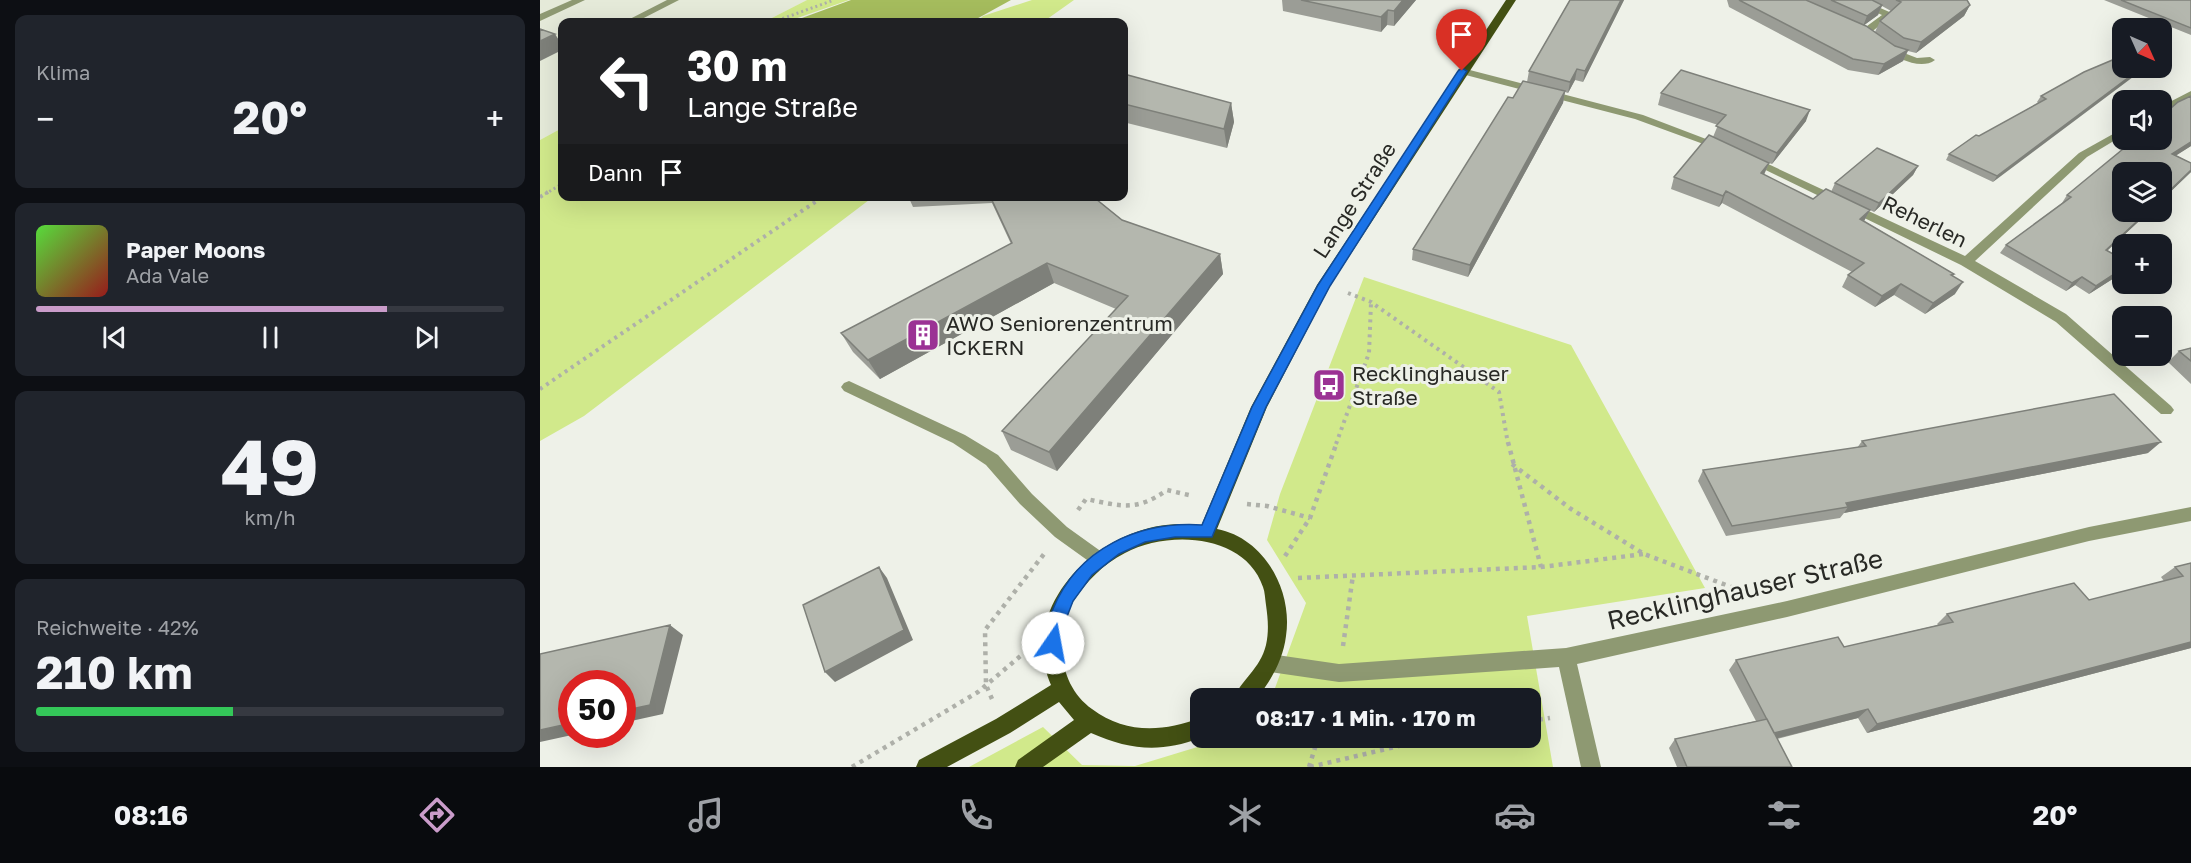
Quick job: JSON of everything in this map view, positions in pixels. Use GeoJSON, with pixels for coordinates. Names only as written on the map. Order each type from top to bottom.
{"type":"FeatureCollection","features":[{"type":"Feature","properties":{"kind":"main road","name":"Lange Straße"},"geometry":{"type":"LineString","coordinates":[[1207,532],[1259,407],[1324,285],[1462,71],[1511,0]]}},
{"type":"Feature","properties":{"kind":"main road"},"geometry":{"type":"LineString","coordinates":[[1190,731],[1161,739],[1122,736],[1089,723],[1073,708],[1061,690],[1052,659],[1054,627],[1066,597],[1087,570],[1113,549],[1143,535],[1175,530],[1207,532],[1233,542],[1255,558],[1270,580],[1278,605],[1278,633],[1270,663],[1251,688]]}},
{"type":"Feature","properties":{"kind":"main road"},"geometry":{"type":"LineString","coordinates":[[926,767],[1003,726],[1061,690]]}},
{"type":"Feature","properties":{"kind":"main road"},"geometry":{"type":"LineString","coordinates":[[1025,767],[1089,723]]}},
{"type":"Feature","properties":{"kind":"street"},"geometry":{"type":"LineString","coordinates":[[540,18],[580,0]]}},
{"type":"Feature","properties":{"kind":"street"},"geometry":{"type":"LineString","coordinates":[[637,18],[674,0]]}},
{"type":"Feature","properties":{"kind":"street"},"geometry":{"type":"LineString","coordinates":[[1854,0],[1889,14],[1871,38]]}},
{"type":"Feature","properties":{"kind":"street"},"geometry":{"type":"LineString","coordinates":[[1845,26],[1895,53],[1916,61],[1930,60]]}},
{"type":"Feature","properties":{"kind":"street","name":"Reherlen"},"geometry":{"type":"LineString","coordinates":[[1462,71],[1639,117],[1716,145],[1966,262],[2061,318],[2166,411]]}},
{"type":"Feature","properties":{"kind":"street"},"geometry":{"type":"LineString","coordinates":[[2172,104],[2191,94]]}},
{"type":"Feature","properties":{"kind":"street"},"geometry":{"type":"LineString","coordinates":[[1966,262],[2083,155],[2112,138]]}},
{"type":"Feature","properties":{"kind":"street"},"geometry":{"type":"LineString","coordinates":[[849,387],[959,439],[992,460],[1026,499],[1061,532],[1100,560]]}},
{"type":"Feature","properties":{"kind":"street","name":"Recklinghauser Straße"},"geometry":{"type":"LineString","coordinates":[[1270,663],[1339,673],[1566,657],[1787,609],[2089,534],[2191,514]]}},
{"type":"Feature","properties":{"kind":"street"},"geometry":{"type":"LineString","coordinates":[[1566,657],[1591,767]]}},
{"type":"Feature","properties":{"kind":"path"},"geometry":{"type":"LineString","coordinates":[[784,18],[834,0]]}},
{"type":"Feature","properties":{"kind":"path"},"geometry":{"type":"LineString","coordinates":[[540,197],[558,186]]}},
{"type":"Feature","properties":{"kind":"path"},"geometry":{"type":"LineString","coordinates":[[540,389],[817,201]]}},
{"type":"Feature","properties":{"kind":"path"},"geometry":{"type":"LineString","coordinates":[[1324,285],[1371,302],[1499,392],[1512,464],[1541,567]]}},
{"type":"Feature","properties":{"kind":"path"},"geometry":{"type":"LineString","coordinates":[[1270,580],[1310,518],[1326,478],[1370,352],[1371,302]]}},
{"type":"Feature","properties":{"kind":"path"},"geometry":{"type":"LineString","coordinates":[[1512,464],[1571,509],[1644,554],[1787,609]]}},
{"type":"Feature","properties":{"kind":"path"},"geometry":{"type":"LineString","coordinates":[[1270,580],[1541,567],[1644,554]]}},
{"type":"Feature","properties":{"kind":"path"},"geometry":{"type":"LineString","coordinates":[[1339,673],[1353,575]]}},
{"type":"Feature","properties":{"kind":"path"},"geometry":{"type":"LineString","coordinates":[[852,767],[898,742],[978,692],[1054,627]]}},
{"type":"Feature","properties":{"kind":"path"},"geometry":{"type":"LineString","coordinates":[[1309,767],[1315,748]]}},
{"type":"Feature","properties":{"kind":"path"},"geometry":{"type":"LineString","coordinates":[[1309,767],[1390,748]]}},
{"type":"Feature","properties":{"kind":"shaded area"},"geometry":{"type":"Polygon","coordinates":[[[540,0],[807,0],[772,18],[558,18],[558,130],[540,140],[540,0]]]}},
{"type":"Feature","properties":{"kind":"shaded area"},"geometry":{"type":"Polygon","coordinates":[[[807,0],[849,0],[797,18],[772,18],[807,0]]]}},
{"type":"Feature","properties":{"kind":"shaded area"},"geometry":{"type":"Polygon","coordinates":[[[851,0],[1011,0],[978,18],[802,18],[851,0]]]}},
{"type":"Feature","properties":{"kind":"shaded area"},"geometry":{"type":"Polygon","coordinates":[[[1032,0],[1074,0],[1049,18],[981,18],[1032,0]]]}},
{"type":"Feature","properties":{"kind":"shaded area"},"geometry":{"type":"Polygon","coordinates":[[[558,130],[558,201],[868,201],[584,416],[540,441],[540,140],[558,130]]]}},
{"type":"Feature","properties":{"kind":"shaded area"},"geometry":{"type":"Polygon","coordinates":[[[1364,277],[1571,345],[1705,588],[1527,616],[1539,688],[1275,688],[1306,603],[1267,540],[1280,494],[1364,277]]]}},
{"type":"Feature","properties":{"kind":"shaded area"},"geometry":{"type":"Polygon","coordinates":[[[1541,697],[1553,767],[969,767],[1043,727],[1082,765],[1135,766],[1194,748],[1541,748],[1541,697]]]}},
{"type":"Feature","properties":{"kind":"building"},"geometry":{"type":"Polygon","coordinates":[[[1301,0],[1403,0],[1394,11],[1388,10],[1381,17],[1301,0]]]}},
{"type":"Feature","properties":{"kind":"building"},"geometry":{"type":"Polygon","coordinates":[[[1570,0],[1621,0],[1585,71],[1577,69],[1570,82],[1529,71],[1570,0]]]}},
{"type":"Feature","properties":{"kind":"building"},"geometry":{"type":"Polygon","coordinates":[[[1739,0],[1806,0],[1866,26],[1895,46],[1908,50],[1884,64],[1853,59],[1739,0]]]}},
{"type":"Feature","properties":{"kind":"building"},"geometry":{"type":"Polygon","coordinates":[[[1831,0],[1872,0],[1882,5],[1867,16],[1831,0]]]}},
{"type":"Feature","properties":{"kind":"building"},"geometry":{"type":"Polygon","coordinates":[[[1896,0],[1967,0],[1970,5],[1921,42],[1904,38],[1880,21],[1901,2],[1896,0]]]}},
{"type":"Feature","properties":{"kind":"building"},"geometry":{"type":"Polygon","coordinates":[[[2121,0],[2191,0],[2191,28],[2172,20],[2172,18],[2166,18],[2121,0]]]}},
{"type":"Feature","properties":{"kind":"building"},"geometry":{"type":"Polygon","coordinates":[[[540,29],[555,34],[540,41],[540,29]]]}},
{"type":"Feature","properties":{"kind":"building"},"geometry":{"type":"Polygon","coordinates":[[[2112,60],[2112,78],[2128,78],[1997,176],[1949,154],[1976,135],[1979,136],[2046,99],[2041,96],[2084,72],[2112,60]]]}},
{"type":"Feature","properties":{"kind":"building"},"geometry":{"type":"Polygon","coordinates":[[[1681,70],[1810,110],[1777,153],[1716,126],[1726,115],[1661,93],[1681,70]]]}},
{"type":"Feature","properties":{"kind":"building"},"geometry":{"type":"Polygon","coordinates":[[[1128,75],[1231,103],[1224,129],[1128,105],[1128,75]]]}},
{"type":"Feature","properties":{"kind":"building"},"geometry":{"type":"Polygon","coordinates":[[[1523,81],[1565,91],[1470,265],[1413,249],[1508,97],[1513,98],[1523,81]]]}},
{"type":"Feature","properties":{"kind":"building"},"geometry":{"type":"Polygon","coordinates":[[[2191,96],[2191,142],[2172,154],[2191,163],[2191,170],[2172,188],[2172,162],[2112,162],[2112,222],[2136,222],[2123,234],[2112,234],[2112,244],[2106,250],[2112,253],[2112,276],[2096,286],[2082,277],[2072,283],[2006,245],[2071,197],[2067,195],[2122,150],[2172,150],[2172,107],[2191,96]]]}},
{"type":"Feature","properties":{"kind":"building"},"geometry":{"type":"Polygon","coordinates":[[[1709,135],[1769,163],[1761,173],[1813,199],[1826,189],[1870,210],[1860,219],[1954,274],[1951,275],[1963,282],[1933,303],[1901,284],[1882,296],[1848,275],[1864,263],[1726,191],[1723,196],[1674,177],[1709,135]]]}},
{"type":"Feature","properties":{"kind":"building"},"geometry":{"type":"Polygon","coordinates":[[[1877,148],[1918,166],[1879,203],[1835,183],[1877,148]]]}},
{"type":"Feature","properties":{"kind":"building","name":"AWO Seniorenzentrum ICKERN"},"geometry":{"type":"Polygon","coordinates":[[[992,201],[1098,201],[1122,220],[1220,254],[1049,452],[1002,431],[1128,296],[1047,263],[868,360],[841,333],[1012,243],[992,201]]]}},
{"type":"Feature","properties":{"kind":"building"},"geometry":{"type":"Polygon","coordinates":[[[2191,348],[2191,361],[2179,351],[2191,348]]]}},
{"type":"Feature","properties":{"kind":"building"},"geometry":{"type":"Polygon","coordinates":[[[2114,394],[2161,442],[1846,503],[1848,507],[1732,526],[1703,470],[1866,446],[1862,441],[2114,394]]]}},
{"type":"Feature","properties":{"kind":"building"},"geometry":{"type":"Polygon","coordinates":[[[2191,563],[2191,642],[1877,724],[1868,709],[1774,733],[1736,660],[1838,637],[1844,647],[1953,622],[1947,614],[2074,583],[2089,600],[2183,576],[2175,567],[2191,563]]]}},
{"type":"Feature","properties":{"kind":"building"},"geometry":{"type":"Polygon","coordinates":[[[879,567],[904,630],[825,672],[803,605],[879,567]]]}},
{"type":"Feature","properties":{"kind":"building"},"geometry":{"type":"Polygon","coordinates":[[[670,625],[650,705],[636,708],[636,670],[558,670],[558,726],[540,730],[540,654],[670,625]]]}},
{"type":"Feature","properties":{"kind":"building"},"geometry":{"type":"Polygon","coordinates":[[[1767,719],[1792,767],[1687,767],[1675,739],[1767,719]]]}},
{"type":"Feature","properties":{"kind":"place","name":"AWO Seniorenzentrum ICKERN"},"geometry":{"type":"Point","coordinates":[923,335]}},
{"type":"Feature","properties":{"kind":"place","name":"Recklinghauser Straße"},"geometry":{"type":"Point","coordinates":[1329,385]}},
{"type":"Feature","properties":{"kind":"route"},"geometry":{"type":"LineString","coordinates":[[1053,643],[1054,627],[1066,597],[1087,570],[1113,549],[1143,535],[1175,530],[1207,532],[1259,407],[1324,285],[1462,71]]}}]}
